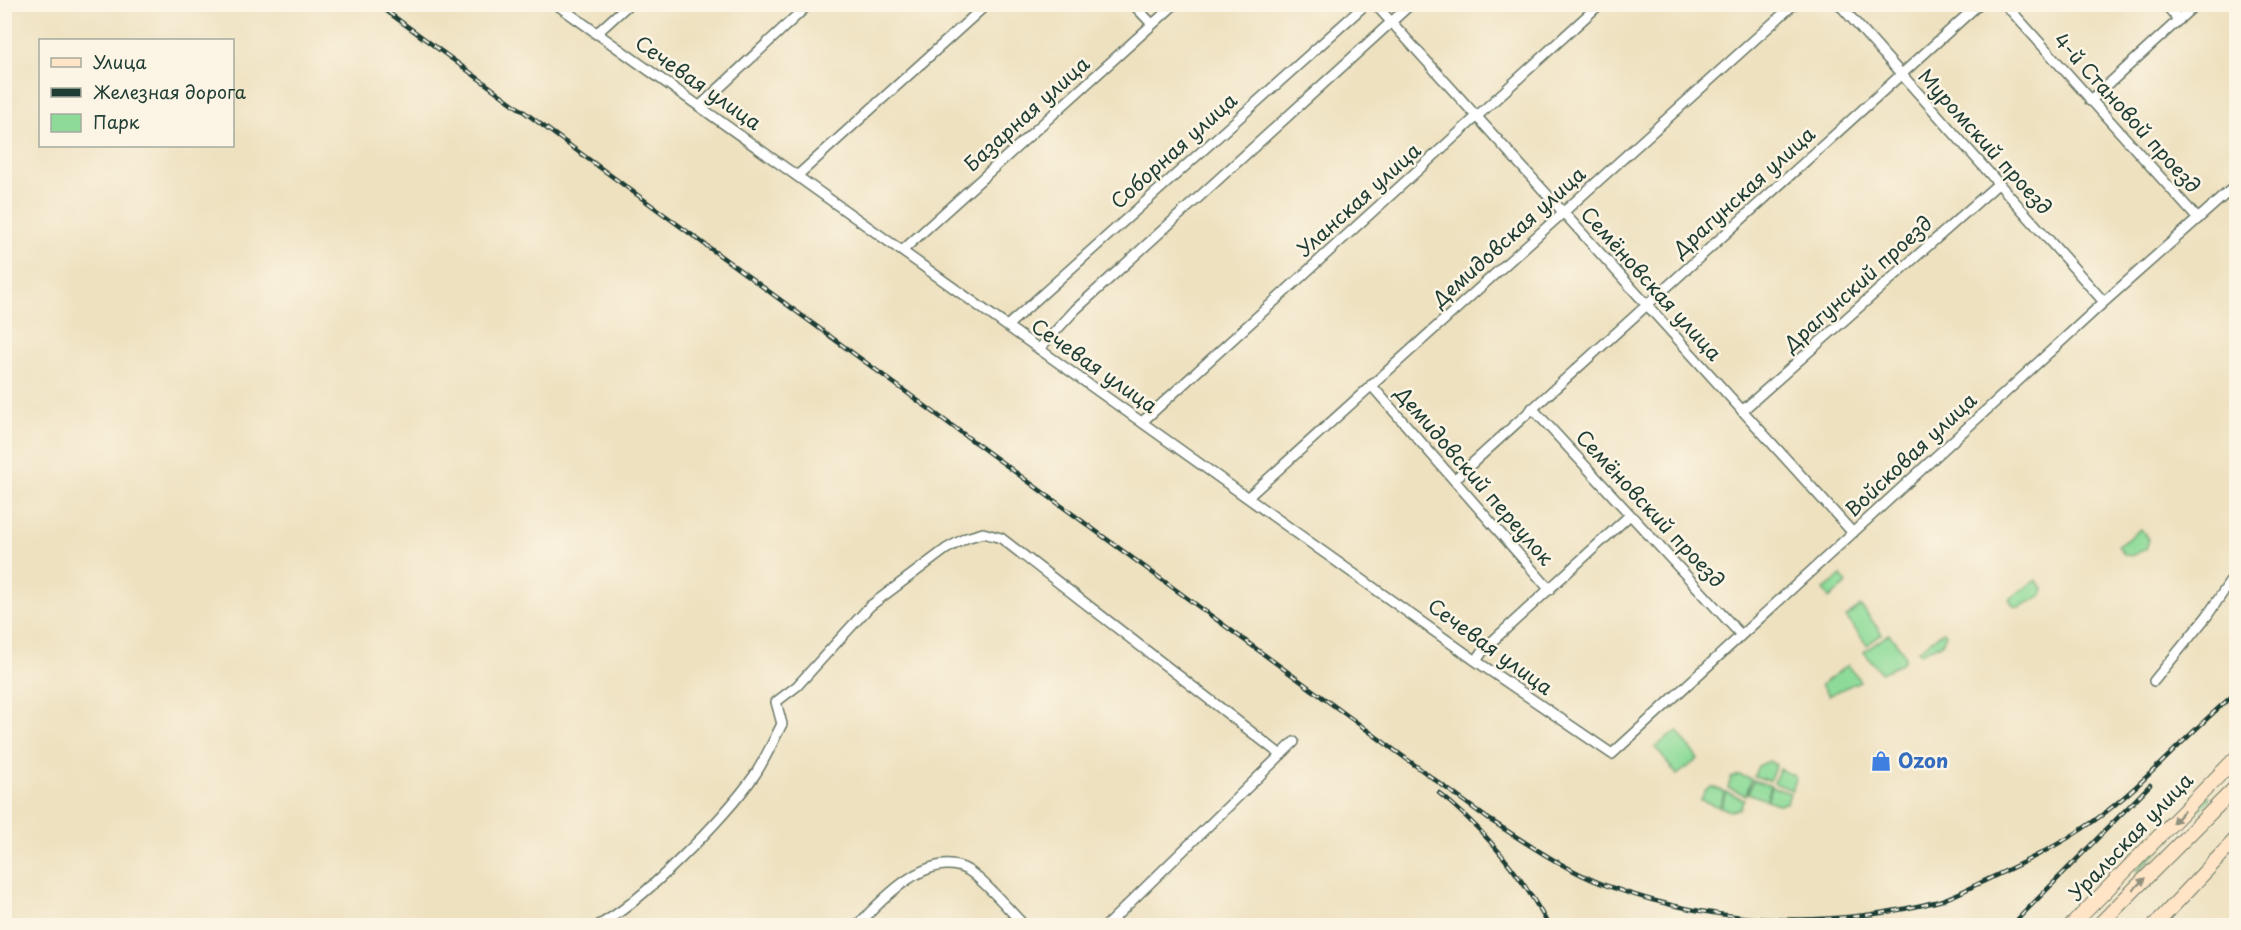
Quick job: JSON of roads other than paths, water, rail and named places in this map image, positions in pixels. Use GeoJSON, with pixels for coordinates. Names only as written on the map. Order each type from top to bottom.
{"type":"FeatureCollection","features":[{"type":"Feature","properties":{"kind":"main road","name":"Уральская улица"},"geometry":{"type":"LineString","coordinates":[[2098,926],[2235,790],[2230,768]]}},
{"type":"Feature","properties":{"kind":"main road","name":"Уральская улица"},"geometry":{"type":"LineString","coordinates":[[2071,926],[2230,768]]}},
{"type":"Feature","properties":{"kind":"main road"},"geometry":{"type":"LineString","coordinates":[[2154,926],[2236,839]]}},
{"type":"Feature","properties":{"kind":"street","name":"Сечевая улица"},"geometry":{"type":"LineString","coordinates":[[556,4],[1476,661],[1612,754]]}},
{"type":"Feature","properties":{"kind":"street"},"geometry":{"type":"LineString","coordinates":[[596,34],[629,4]]}},
{"type":"Feature","properties":{"kind":"street"},"geometry":{"type":"LineString","coordinates":[[700,106],[809,4]]}},
{"type":"Feature","properties":{"kind":"street"},"geometry":{"type":"LineString","coordinates":[[797,176],[987,4]]}},
{"type":"Feature","properties":{"kind":"street"},"geometry":{"type":"LineString","coordinates":[[1133,4],[1152,24]]}},
{"type":"Feature","properties":{"kind":"street","name":"Соборная улица"},"geometry":{"type":"LineString","coordinates":[[1007,326],[1366,4]]}},
{"type":"Feature","properties":{"kind":"street","name":"Семёновская улица"},"geometry":{"type":"LineString","coordinates":[[1375,4],[1853,533]]}},
{"type":"Feature","properties":{"kind":"street"},"geometry":{"type":"LineString","coordinates":[[1039,349],[1076,309],[1411,4]]}},
{"type":"Feature","properties":{"kind":"street","name":"Уланская улица"},"geometry":{"type":"LineString","coordinates":[[1142,422],[1600,4]]}},
{"type":"Feature","properties":{"kind":"street","name":"Демидовская улица"},"geometry":{"type":"LineString","coordinates":[[1248,497],[1794,4]]}},
{"type":"Feature","properties":{"kind":"street","name":"Муромский проезд"},"geometry":{"type":"LineString","coordinates":[[1839,4],[2104,302]]}},
{"type":"Feature","properties":{"kind":"street","name":"Драгунская улица"},"geometry":{"type":"LineString","coordinates":[[1455,479],[1979,4]]}},
{"type":"Feature","properties":{"kind":"street","name":"4-й Становой проезд"},"geometry":{"type":"LineString","coordinates":[[2005,4],[2198,219]]}},
{"type":"Feature","properties":{"kind":"street"},"geometry":{"type":"LineString","coordinates":[[2165,4],[2179,20]]}},
{"type":"Feature","properties":{"kind":"street"},"geometry":{"type":"LineString","coordinates":[[2090,101],[2196,4]]}},
{"type":"Feature","properties":{"kind":"street","name":"Базарная улица"},"geometry":{"type":"LineString","coordinates":[[903,250],[1174,5]]}},
{"type":"Feature","properties":{"kind":"street","name":"Драгунский проезд"},"geometry":{"type":"LineString","coordinates":[[1742,411],[1999,183]]}},
{"type":"Feature","properties":{"kind":"street","name":"Войсковая улица"},"geometry":{"type":"LineString","coordinates":[[1612,754],[2104,302],[2236,185]]}},
{"type":"Feature","properties":{"kind":"street","name":"Демидовский переулок"},"geometry":{"type":"LineString","coordinates":[[1371,386],[1455,479],[1550,590]]}},
{"type":"Feature","properties":{"kind":"street","name":"Семёновский проезд"},"geometry":{"type":"LineString","coordinates":[[1532,408],[1741,635]]}},
{"type":"Feature","properties":{"kind":"street"},"geometry":{"type":"LineString","coordinates":[[1476,661],[1485,648],[1630,514]]}},
{"type":"Feature","properties":{"kind":"street"},"geometry":{"type":"LineString","coordinates":[[597,926],[610,919],[660,877],[730,806],[754,776],[782,724],[776,702],[797,686],[870,606],[946,549],[966,538],[983,533],[1001,538],[1281,755]]}},
{"type":"Feature","properties":{"kind":"street"},"geometry":{"type":"LineString","coordinates":[[2154,681],[2207,616],[2236,573]]}},
{"type":"Feature","properties":{"kind":"street"},"geometry":{"type":"LineString","coordinates":[[1107,926],[1294,742]]}},
{"type":"Feature","properties":{"kind":"street"},"geometry":{"type":"LineString","coordinates":[[857,926],[877,905],[922,869],[943,865],[968,870],[1025,926]]}},
{"type":"Feature","properties":{"kind":"railway"},"geometry":{"type":"LineString","coordinates":[[377,4],[1487,818],[1559,863],[1605,885],[1687,908],[1770,919],[1854,916],[1939,901],[2037,855],[2091,823],[2147,776],[2236,693]]}},
{"type":"Feature","properties":{"kind":"railway"},"geometry":{"type":"LineString","coordinates":[[2011,926],[2150,785]]}},
{"type":"Feature","properties":{"kind":"railway"},"geometry":{"type":"LineString","coordinates":[[1439,793],[1472,822],[1501,854],[1526,888],[1549,926]]}},
{"type":"Feature","properties":{"kind":"place","name":"Ozon"},"geometry":{"type":"Point","coordinates":[1881,761]}}]}
